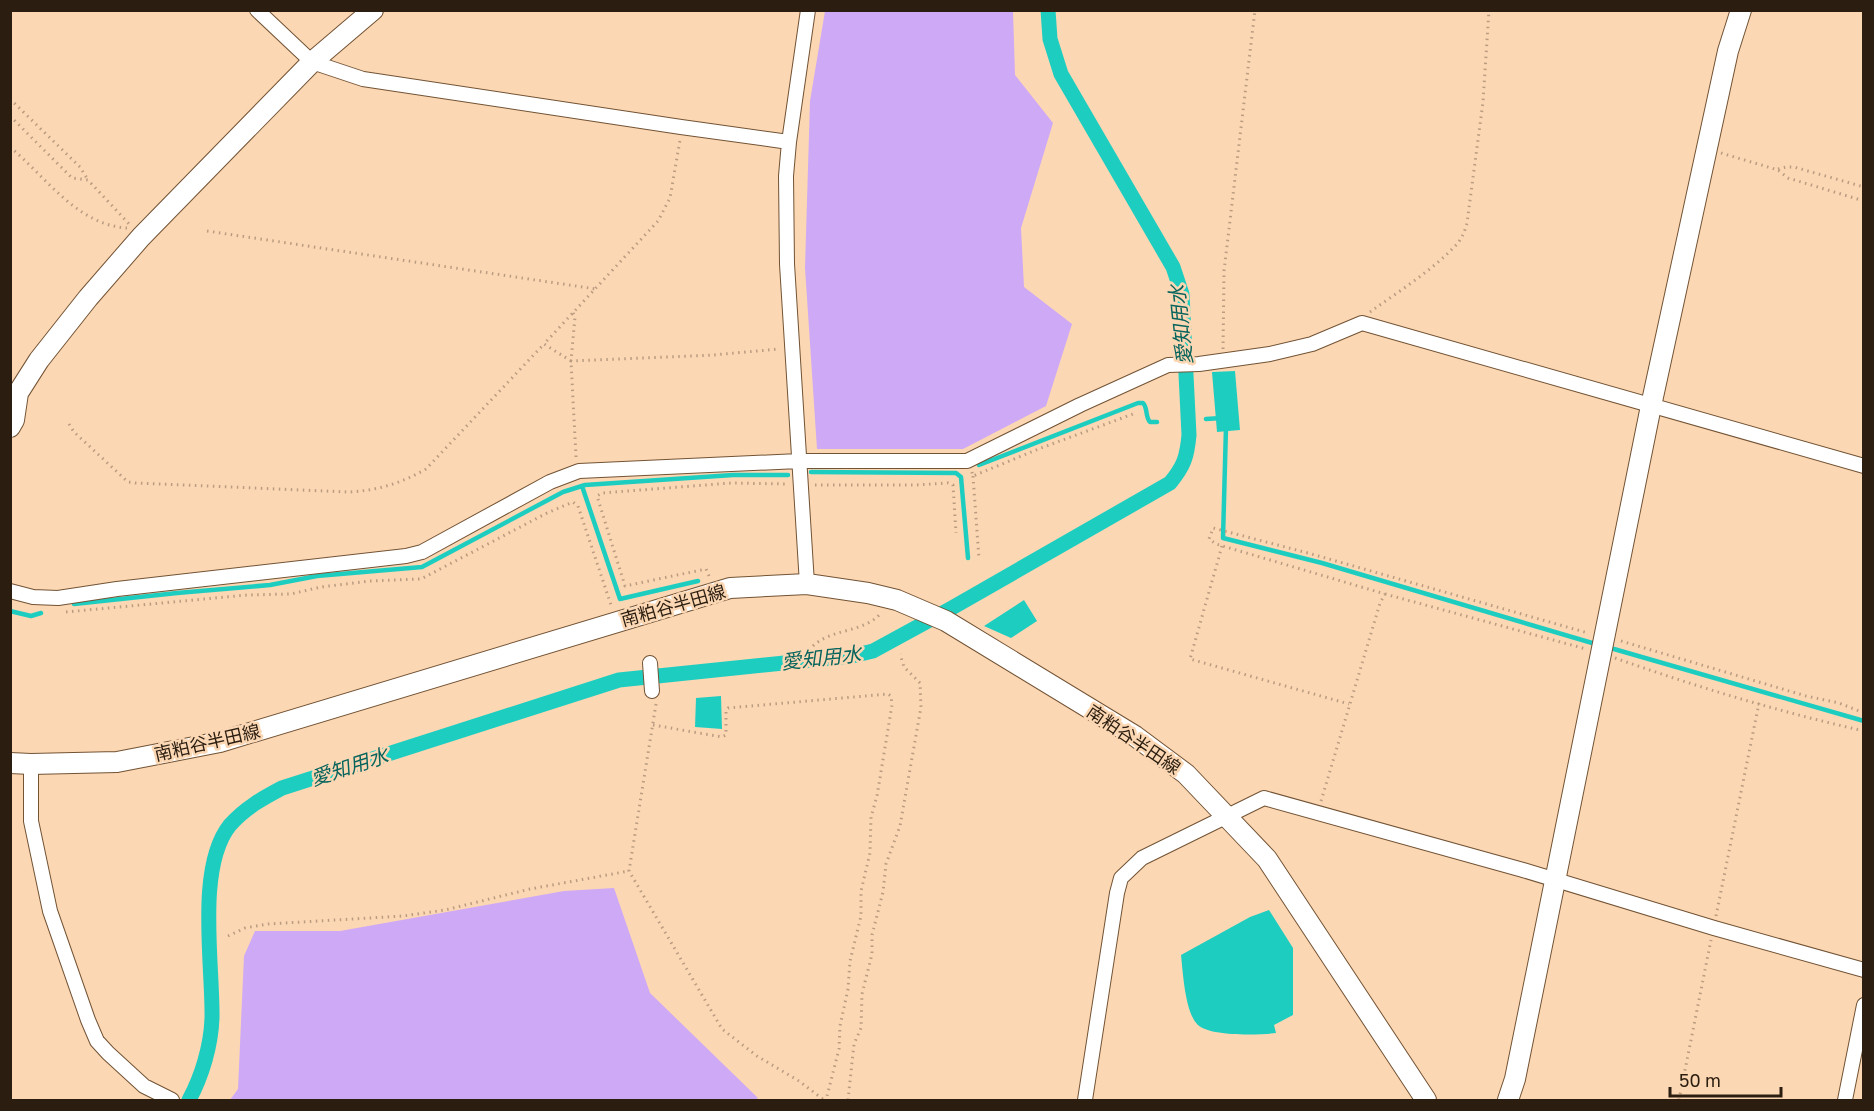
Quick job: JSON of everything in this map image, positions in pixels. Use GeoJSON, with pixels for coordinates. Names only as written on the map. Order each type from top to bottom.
{"type":"FeatureCollection","features":[{"type":"Feature","properties":{"kind":"street"},"geometry":{"type":"LineString","coordinates":[[257,10],[312,62],[363,79],[789,142]]}},
{"type":"Feature","properties":{"kind":"street"},"geometry":{"type":"LineString","coordinates":[[10,427],[14,420],[14,390],[136,232],[312,62],[373,10]]}},
{"type":"Feature","properties":{"kind":"street"},"geometry":{"type":"LineString","coordinates":[[807,584],[787,264],[786,176],[808,10]]}},
{"type":"Feature","properties":{"kind":"street"},"geometry":{"type":"LineString","coordinates":[[1508,1101],[1515,1079],[1706,150],[1728,51],[1741,10]]}},
{"type":"Feature","properties":{"kind":"street"},"geometry":{"type":"LineString","coordinates":[[10,591],[33,597],[58,598],[117,589],[406,556],[422,552],[550,482],[578,471],[799,460],[970,459],[1168,365],[1198,364],[1270,354],[1312,344],[1362,323],[1863,466]]}},
{"type":"Feature","properties":{"kind":"street","name":"南粕谷半田線"},"geometry":{"type":"LineString","coordinates":[[10,763],[117,762],[220,742],[730,588],[807,584],[868,592],[925,611],[946,621],[1135,736],[1186,774],[1267,859],[1425,1101]]}},
{"type":"Feature","properties":{"kind":"street"},"geometry":{"type":"LineString","coordinates":[[650,663],[652,691]]}},
{"type":"Feature","properties":{"kind":"street"},"geometry":{"type":"LineString","coordinates":[[31,764],[31,821],[50,911],[88,1020],[97,1041],[108,1053],[144,1086],[172,1101]]}},
{"type":"Feature","properties":{"kind":"street"},"geometry":{"type":"LineString","coordinates":[[1085,1101],[1121,878],[1142,858],[1264,798],[1863,970]]}},
{"type":"Feature","properties":{"kind":"street"},"geometry":{"type":"LineString","coordinates":[[1845,1101],[1863,1005]]}},
{"type":"Feature","properties":{"kind":"path"},"geometry":{"type":"LineString","coordinates":[[1225,360],[1222,345],[1224,271],[1255,10]]}},
{"type":"Feature","properties":{"kind":"path"},"geometry":{"type":"LineString","coordinates":[[1362,323],[1366,315],[1458,244],[1463,235],[1467,223],[1483,102],[1489,10]]}},
{"type":"Feature","properties":{"kind":"path"},"geometry":{"type":"LineString","coordinates":[[10,99],[80,167],[88,180],[136,232]]}},
{"type":"Feature","properties":{"kind":"path"},"geometry":{"type":"LineString","coordinates":[[10,116],[72,178],[88,180]]}},
{"type":"Feature","properties":{"kind":"path"},"geometry":{"type":"LineString","coordinates":[[69,424],[74,432],[128,482],[364,491],[386,487],[414,476],[426,469],[658,221],[670,198],[681,127]]}},
{"type":"Feature","properties":{"kind":"path"},"geometry":{"type":"LineString","coordinates":[[10,147],[90,219],[136,232]]}},
{"type":"Feature","properties":{"kind":"path"},"geometry":{"type":"LineString","coordinates":[[1706,150],[1778,170],[1788,178],[1863,201]]}},
{"type":"Feature","properties":{"kind":"path"},"geometry":{"type":"LineString","coordinates":[[1778,170],[1794,167],[1863,187]]}},
{"type":"Feature","properties":{"kind":"path"},"geometry":{"type":"LineString","coordinates":[[207,231],[596,289]]}},
{"type":"Feature","properties":{"kind":"path"},"geometry":{"type":"LineString","coordinates":[[573,313],[575,317],[571,361],[578,471]]}},
{"type":"Feature","properties":{"kind":"path"},"geometry":{"type":"LineString","coordinates":[[544,344],[571,361],[713,355],[793,348]]}},
{"type":"Feature","properties":{"kind":"path"},"geometry":{"type":"LineString","coordinates":[[973,476],[1132,414]]}},
{"type":"Feature","properties":{"kind":"path"},"geometry":{"type":"LineString","coordinates":[[970,459],[979,559]]}},
{"type":"Feature","properties":{"kind":"path"},"geometry":{"type":"LineString","coordinates":[[712,593],[706,569],[625,586],[597,496],[602,493],[731,483],[915,485],[948,483],[953,485],[956,533]]}},
{"type":"Feature","properties":{"kind":"path"},"geometry":{"type":"LineString","coordinates":[[1863,713],[1678,657],[1603,646],[1385,594],[1222,546],[1209,540],[1213,528],[1308,553],[1603,646],[1681,681],[1863,731]]}},
{"type":"Feature","properties":{"kind":"path"},"geometry":{"type":"LineString","coordinates":[[1222,546],[1190,659],[1349,704]]}},
{"type":"Feature","properties":{"kind":"path"},"geometry":{"type":"LineString","coordinates":[[1318,812],[1380,603],[1385,594]]}},
{"type":"Feature","properties":{"kind":"path"},"geometry":{"type":"LineString","coordinates":[[813,646],[822,638],[866,624],[878,617],[883,611],[887,598]]}},
{"type":"Feature","properties":{"kind":"path"},"geometry":{"type":"LineString","coordinates":[[848,1101],[855,1044],[861,1028],[862,994],[872,954],[872,934],[883,892],[886,864],[900,826],[921,707],[920,683],[904,668],[900,654]]}},
{"type":"Feature","properties":{"kind":"path"},"geometry":{"type":"LineString","coordinates":[[652,691],[656,703],[629,872],[722,1029],[757,1056],[799,1081],[825,1101],[839,1049],[840,1026],[848,989],[850,961],[861,916],[861,891],[870,853],[871,817],[877,796],[892,705],[891,696],[888,694],[728,708],[726,710],[726,735],[722,736],[653,725]]}},
{"type":"Feature","properties":{"kind":"path"},"geometry":{"type":"LineString","coordinates":[[1679,1101],[1759,703]]}},
{"type":"Feature","properties":{"kind":"path"},"geometry":{"type":"LineString","coordinates":[[228,936],[244,928],[268,924],[403,916],[445,910],[530,889],[629,872]]}},
{"type":"Feature","properties":{"kind":"shaded area"},"geometry":{"type":"Polygon","coordinates":[[[825,11],[1013,11],[1015,75],[1053,123],[1021,228],[1024,287],[1072,324],[1046,406],[963,449],[817,449],[805,268],[810,101],[825,11]]]}},
{"type":"Feature","properties":{"kind":"shaded area"},"geometry":{"type":"Polygon","coordinates":[[[614,888],[650,993],[758,1098],[755,1100],[230,1100],[238,1089],[244,956],[255,931],[340,931],[564,891],[614,888]]]}},
{"type":"Feature","properties":{"kind":"water"},"geometry":{"type":"Polygon","coordinates":[[[1235,371],[1240,430],[1217,432],[1212,372],[1235,371]]]}},
{"type":"Feature","properties":{"kind":"water"},"geometry":{"type":"Polygon","coordinates":[[[1024,600],[1037,621],[1011,638],[984,626],[1024,600]]]}},
{"type":"Feature","properties":{"kind":"water"},"geometry":{"type":"Polygon","coordinates":[[[721,696],[722,729],[695,727],[696,698],[721,696]]]}},
{"type":"Feature","properties":{"kind":"water"},"geometry":{"type":"Polygon","coordinates":[[[1269,910],[1293,948],[1293,1015],[1274,1025],[1276,1033],[1235,1034],[1203,1028],[1197,1024],[1190,1010],[1185,991],[1181,955],[1250,917],[1269,910]]]}},
{"type":"Feature","properties":{"kind":"waterway","name":"愛知用水"},"geometry":{"type":"LineString","coordinates":[[189,1100],[205,1061],[210,1039],[212,996],[209,917],[213,865],[220,843],[230,825],[242,813],[261,800],[282,788],[619,680],[852,656],[873,651],[1170,483],[1184,461],[1189,435],[1182,294],[1173,267],[1061,74],[1050,39],[1048,10]]}},
{"type":"Feature","properties":{"kind":"waterway"},"geometry":{"type":"LineString","coordinates":[[979,465],[1138,403],[1145,405],[1150,422],[1157,422]]}},
{"type":"Feature","properties":{"kind":"waterway"},"geometry":{"type":"LineString","coordinates":[[1206,419],[1222,418]]}},
{"type":"Feature","properties":{"kind":"waterway"},"geometry":{"type":"LineString","coordinates":[[1226,427],[1223,538],[1322,563],[1599,645]]}},
{"type":"Feature","properties":{"kind":"waterway"},"geometry":{"type":"LineString","coordinates":[[811,472],[956,473],[961,477],[968,558]]}},
{"type":"Feature","properties":{"kind":"waterway"},"geometry":{"type":"LineString","coordinates":[[74,604],[270,585],[317,576],[422,567],[563,492],[585,485],[733,475],[788,475]]}},
{"type":"Feature","properties":{"kind":"waterway"},"geometry":{"type":"LineString","coordinates":[[582,486],[620,599],[698,581]]}},
{"type":"Feature","properties":{"kind":"waterway"},"geometry":{"type":"LineString","coordinates":[[10,611],[31,616],[41,613]]}},
{"type":"Feature","properties":{"kind":"waterway"},"geometry":{"type":"LineString","coordinates":[[1607,647],[1864,721]]}}]}
